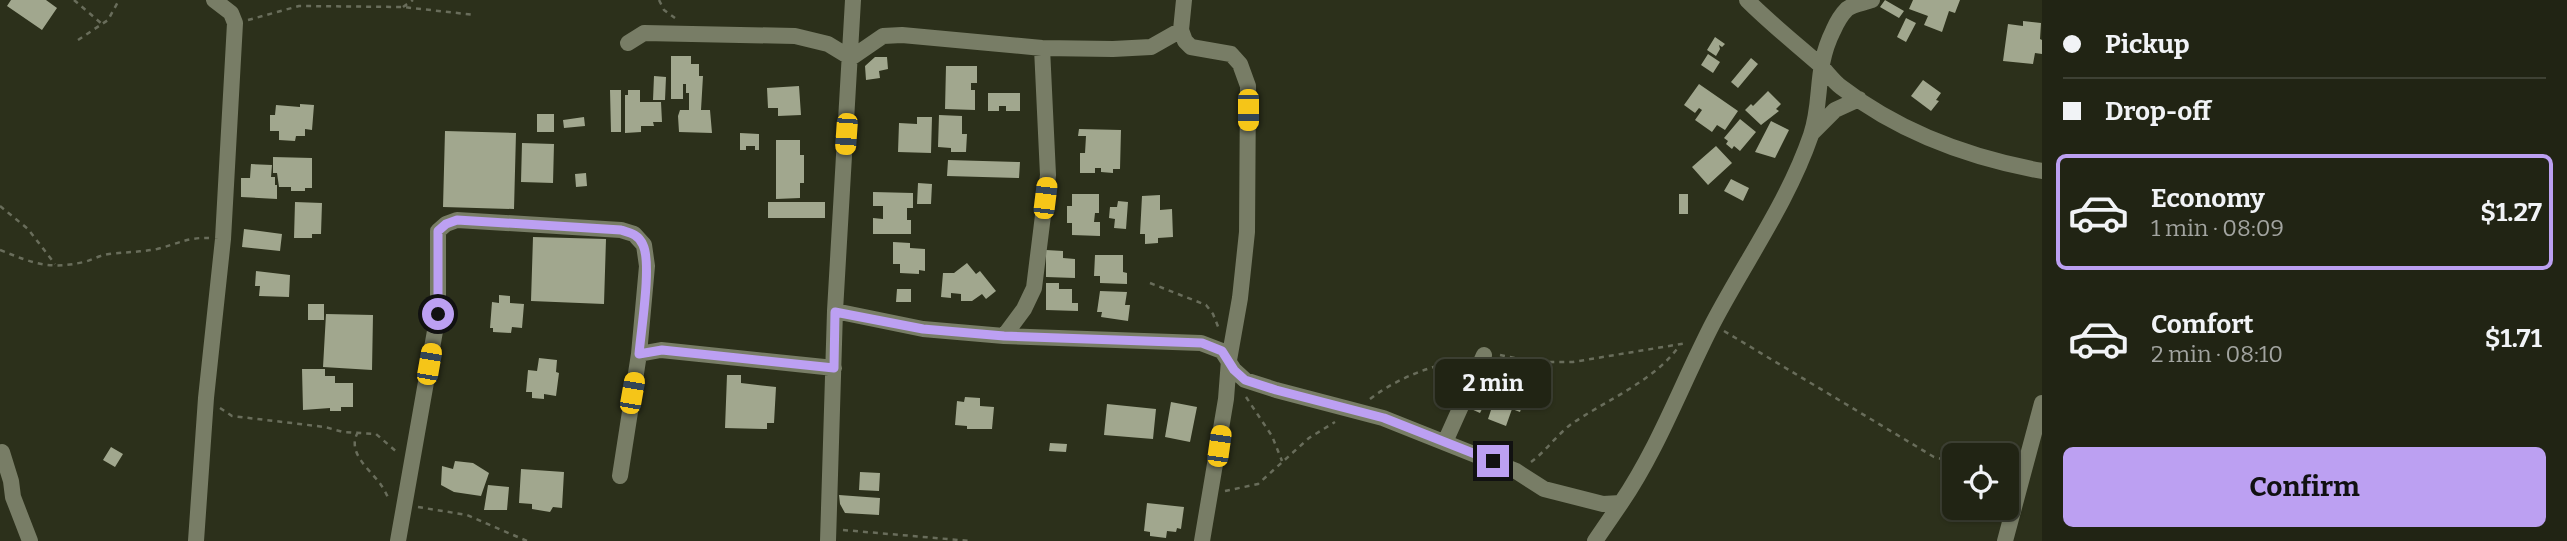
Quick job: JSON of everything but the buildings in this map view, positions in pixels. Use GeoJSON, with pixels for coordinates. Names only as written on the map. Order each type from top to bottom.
{"type":"FeatureCollection","features":[{"type":"Feature","properties":{"kind":"street"},"geometry":{"type":"LineString","coordinates":[[196,541],[206,398],[223,239],[235,23],[231,12],[214,0]]}},
{"type":"Feature","properties":{"kind":"street"},"geometry":{"type":"LineString","coordinates":[[829,535],[835,312],[853,0]]}},
{"type":"Feature","properties":{"kind":"street"},"geometry":{"type":"LineString","coordinates":[[1184,0],[1181,30],[1185,41],[1191,47],[1231,54],[1240,64],[1248,86],[1247,232],[1226,399],[1202,541]]}},
{"type":"Feature","properties":{"kind":"street"},"geometry":{"type":"LineString","coordinates":[[1747,0],[1776,29],[1820,65],[1839,86],[1916,133],[1982,156],[2042,171]]}},
{"type":"Feature","properties":{"kind":"street"},"geometry":{"type":"LineString","coordinates":[[1595,541],[1632,487],[1713,323],[1782,201],[1812,133],[1820,65],[1827,42],[1848,8],[1872,0]]}},
{"type":"Feature","properties":{"kind":"street"},"geometry":{"type":"LineString","coordinates":[[850,58],[883,36],[902,35],[1042,48],[1113,50],[1151,47],[1181,30]]}},
{"type":"Feature","properties":{"kind":"street"},"geometry":{"type":"LineString","coordinates":[[628,43],[643,33],[795,36],[828,44],[850,58]]}},
{"type":"Feature","properties":{"kind":"street"},"geometry":{"type":"LineString","coordinates":[[1004,336],[1024,309],[1034,288],[1048,175],[1042,48]]}},
{"type":"Feature","properties":{"kind":"street"},"geometry":{"type":"LineString","coordinates":[[1812,133],[1835,110],[1859,99]]}},
{"type":"Feature","properties":{"kind":"street"},"geometry":{"type":"LineString","coordinates":[[398,541],[398,500],[411,464],[438,314],[438,231],[457,220],[602,227],[635,234],[643,245],[647,266],[639,354],[620,476]]}},
{"type":"Feature","properties":{"kind":"street"},"geometry":{"type":"LineString","coordinates":[[835,312],[923,329],[1004,336],[1185,341],[1215,347],[1230,355],[1234,370],[1245,380],[1384,418],[1516,471],[1544,489],[1603,504],[1621,503]]}},
{"type":"Feature","properties":{"kind":"street"},"geometry":{"type":"LineString","coordinates":[[639,354],[662,350],[834,368]]}},
{"type":"Feature","properties":{"kind":"street"},"geometry":{"type":"LineString","coordinates":[[1446,442],[1483,355]]}},
{"type":"Feature","properties":{"kind":"street"},"geometry":{"type":"LineString","coordinates":[[2005,541],[2041,411]]}},
{"type":"Feature","properties":{"kind":"street"},"geometry":{"type":"LineString","coordinates":[[2,452],[16,507],[30,541]]}},
{"type":"Feature","properties":{"kind":"path"},"geometry":{"type":"LineString","coordinates":[[74,0],[102,24]]}},
{"type":"Feature","properties":{"kind":"path"},"geometry":{"type":"LineString","coordinates":[[78,40],[108,20],[119,0]]}},
{"type":"Feature","properties":{"kind":"path"},"geometry":{"type":"LineString","coordinates":[[403,8],[413,0]]}},
{"type":"Feature","properties":{"kind":"path"},"geometry":{"type":"LineString","coordinates":[[235,23],[299,6],[403,8],[475,15]]}},
{"type":"Feature","properties":{"kind":"path"},"geometry":{"type":"LineString","coordinates":[[0,206],[28,229],[57,266]]}},
{"type":"Feature","properties":{"kind":"path"},"geometry":{"type":"LineString","coordinates":[[0,250],[41,265],[57,266],[107,254],[134,254],[163,248],[192,237],[223,239]]}},
{"type":"Feature","properties":{"kind":"path"},"geometry":{"type":"LineString","coordinates":[[1150,283],[1206,304],[1230,355]]}},
{"type":"Feature","properties":{"kind":"path"},"geometry":{"type":"LineString","coordinates":[[1713,323],[1934,457],[1942,459]]}},
{"type":"Feature","properties":{"kind":"path"},"geometry":{"type":"LineString","coordinates":[[1516,471],[1535,459],[1556,436],[1673,356],[1680,345]]}},
{"type":"Feature","properties":{"kind":"path"},"geometry":{"type":"LineString","coordinates":[[1246,397],[1272,436],[1282,461]]}},
{"type":"Feature","properties":{"kind":"path"},"geometry":{"type":"LineString","coordinates":[[206,398],[232,416],[325,427],[343,432],[376,434],[411,464]]}},
{"type":"Feature","properties":{"kind":"path"},"geometry":{"type":"LineString","coordinates":[[358,432],[355,447],[360,460],[398,500],[416,506],[467,514],[527,541]]}},
{"type":"Feature","properties":{"kind":"path"},"geometry":{"type":"LineString","coordinates":[[829,535],[970,541]]}},
{"type":"Feature","properties":{"kind":"route"},"geometry":{"type":"LineString","coordinates":[[438,314],[438,231],[446,224],[457,220],[602,227],[635,234],[643,245],[647,266],[639,354],[662,350],[834,368],[835,312],[923,329],[1004,336],[1202,343],[1222,351],[1234,370],[1245,380],[1384,418],[1493,461]]}}]}
